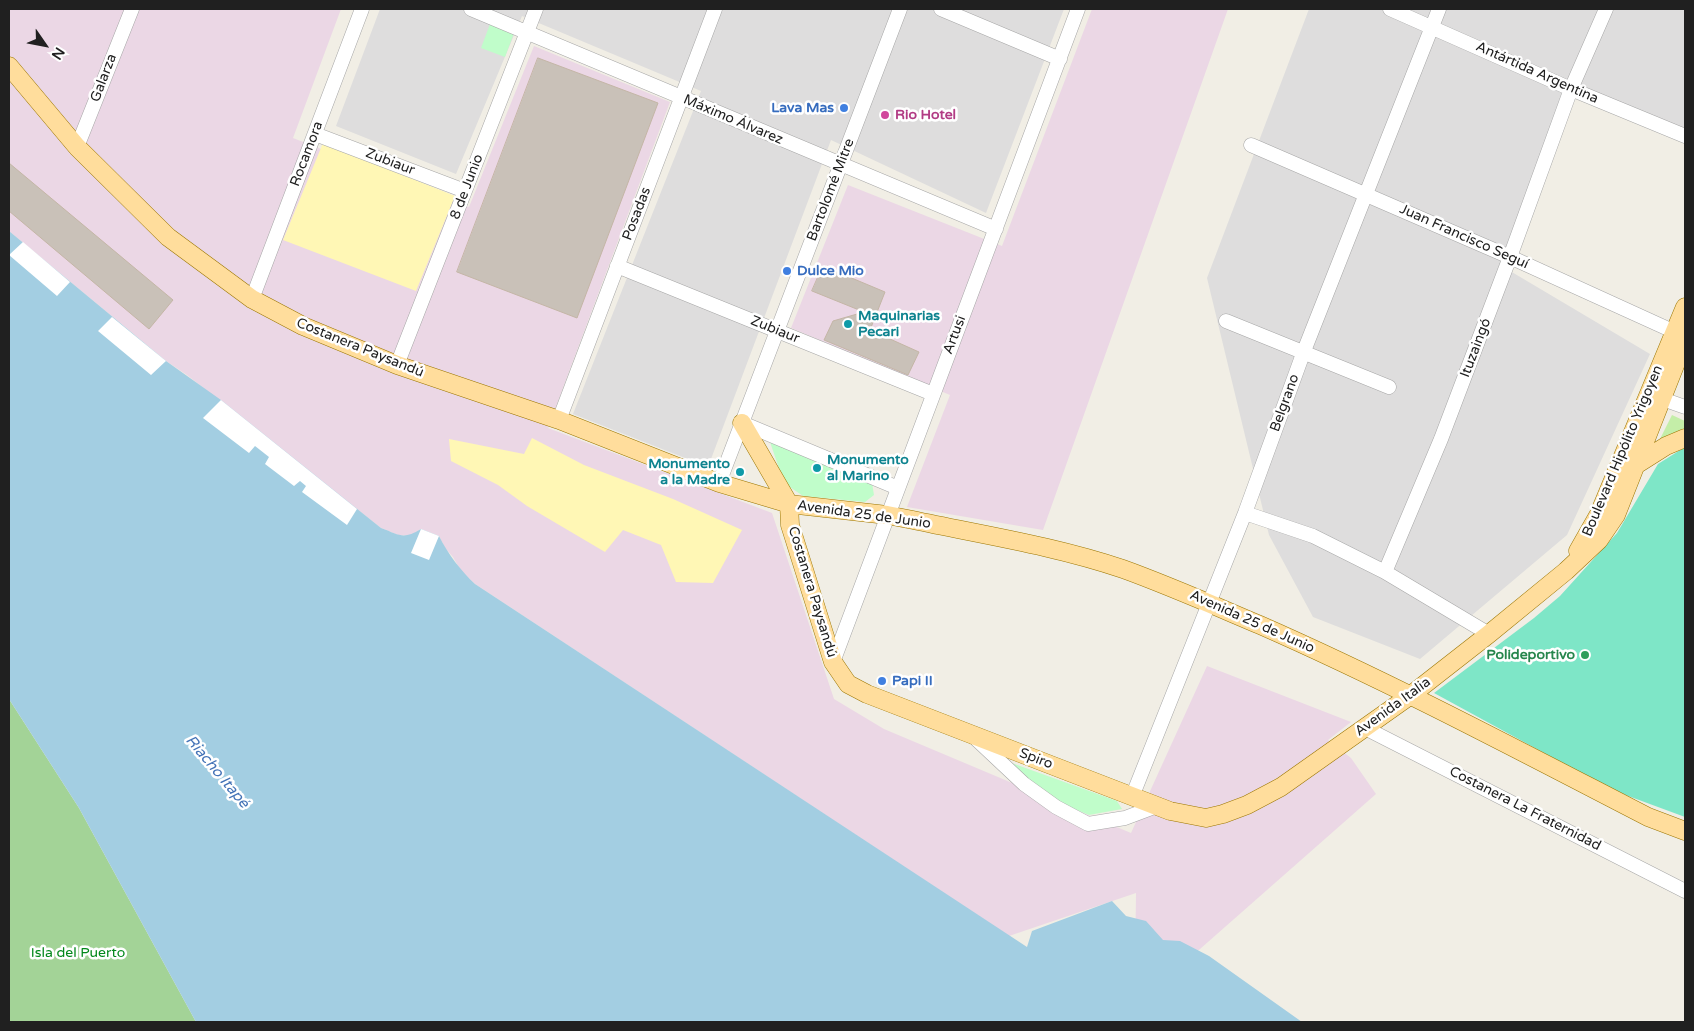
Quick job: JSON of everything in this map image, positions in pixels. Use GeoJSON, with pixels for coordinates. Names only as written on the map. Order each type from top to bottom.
{"type":"FeatureCollection","features":[{"type":"Feature","properties":{"kind":"main road","name":"Costanera Paysandú"},"geometry":{"type":"LineString","coordinates":[[9,66],[77,147],[168,237],[252,299],[303,326],[396,365],[559,420],[719,483],[789,504]]}},
{"type":"Feature","properties":{"kind":"main road","name":"Boulevard Hipólito Yrigoyen"},"geometry":{"type":"LineString","coordinates":[[1566,571],[1599,514],[1655,396],[1680,336],[1685,307]]}},
{"type":"Feature","properties":{"kind":"main road","name":"Boulevard Hipólito Yrigoyen"},"geometry":{"type":"LineString","coordinates":[[1566,571],[1599,540],[1616,515],[1636,466],[1655,396]]}},
{"type":"Feature","properties":{"kind":"main road","name":"Costanera Paysandú"},"geometry":{"type":"LineString","coordinates":[[742,423],[789,504],[790,525],[833,662],[848,684],[868,694]]}},
{"type":"Feature","properties":{"kind":"main road"},"geometry":{"type":"LineString","coordinates":[[1636,466],[1666,446],[1685,438]]}},
{"type":"Feature","properties":{"kind":"main road","name":"Avenida 25 de Junio"},"geometry":{"type":"LineString","coordinates":[[789,504],[887,515],[1067,552],[1122,569],[1182,591],[1296,641],[1411,695],[1648,817],[1685,831]]}},
{"type":"Feature","properties":{"kind":"main road","name":"Avenida Italia"},"geometry":{"type":"LineString","coordinates":[[1206,818],[1247,806],[1281,786],[1411,695],[1566,571]]}},
{"type":"Feature","properties":{"kind":"main road","name":"Spiro"},"geometry":{"type":"LineString","coordinates":[[868,694],[1170,811],[1206,818]]}},
{"type":"Feature","properties":{"kind":"street","name":"Galarza"},"geometry":{"type":"LineString","coordinates":[[77,147],[132,9]]}},
{"type":"Feature","properties":{"kind":"street","name":"Rocamora"},"geometry":{"type":"LineString","coordinates":[[252,299],[362,9]]}},
{"type":"Feature","properties":{"kind":"street","name":"Máximo Álvarez"},"geometry":{"type":"LineString","coordinates":[[471,9],[996,229]]}},
{"type":"Feature","properties":{"kind":"street","name":"8 de Junio"},"geometry":{"type":"LineString","coordinates":[[396,365],[536,9]]}},
{"type":"Feature","properties":{"kind":"street","name":"Posadas"},"geometry":{"type":"LineString","coordinates":[[559,420],[715,9]]}},
{"type":"Feature","properties":{"kind":"street","name":"Bartolomé Mitre"},"geometry":{"type":"LineString","coordinates":[[719,483],[900,9]]}},
{"type":"Feature","properties":{"kind":"street"},"geometry":{"type":"LineString","coordinates":[[941,9],[1060,59]]}},
{"type":"Feature","properties":{"kind":"street","name":"Artusi"},"geometry":{"type":"LineString","coordinates":[[833,662],[1078,9]]}},
{"type":"Feature","properties":{"kind":"street","name":"Antártida Argentina"},"geometry":{"type":"LineString","coordinates":[[1390,9],[1572,89],[1685,136]]}},
{"type":"Feature","properties":{"kind":"street","name":"Belgrano"},"geometry":{"type":"LineString","coordinates":[[1132,797],[1245,513],[1304,352],[1439,9]]}},
{"type":"Feature","properties":{"kind":"street","name":"Ituzaingó"},"geometry":{"type":"LineString","coordinates":[[1385,572],[1441,438],[1572,89],[1606,9]]}},
{"type":"Feature","properties":{"kind":"street","name":"Zubiaur"},"geometry":{"type":"LineString","coordinates":[[315,134],[465,191]]}},
{"type":"Feature","properties":{"kind":"street","name":"Juan Francisco Seguí"},"geometry":{"type":"LineString","coordinates":[[1251,145],[1510,257],[1680,336]]}},
{"type":"Feature","properties":{"kind":"street","name":"Zubiaur"},"geometry":{"type":"LineString","coordinates":[[617,266],[933,394]]}},
{"type":"Feature","properties":{"kind":"street"},"geometry":{"type":"LineString","coordinates":[[1226,321],[1389,387]]}},
{"type":"Feature","properties":{"kind":"street"},"geometry":{"type":"LineString","coordinates":[[1655,396],[1685,407]]}},
{"type":"Feature","properties":{"kind":"street"},"geometry":{"type":"LineString","coordinates":[[742,423],[898,488]]}},
{"type":"Feature","properties":{"kind":"street"},"geometry":{"type":"LineString","coordinates":[[1245,513],[1313,536],[1385,572],[1489,634]]}},
{"type":"Feature","properties":{"kind":"street","name":"Costanera La Fraternidad"},"geometry":{"type":"LineString","coordinates":[[1365,728],[1685,890]]}},
{"type":"Feature","properties":{"kind":"street"},"geometry":{"type":"LineString","coordinates":[[972,735],[1024,784],[1056,807],[1088,824],[1125,818],[1157,806]]}},
{"type":"Feature","properties":{"kind":"shaded area"},"geometry":{"type":"Polygon","coordinates":[[[9,9],[341,9],[293,138],[469,207],[534,46],[670,102],[548,428],[772,513],[834,699],[884,729],[1131,833],[1207,666],[1351,722],[1328,740],[1351,758],[1376,794],[1158,986],[1135,973],[1136,893],[1009,936],[475,584],[461,571],[439,536],[421,529],[410,536],[398,535],[381,528],[187,375],[166,361],[9,231],[9,9]]]}},
{"type":"Feature","properties":{"kind":"shaded area"},"geometry":{"type":"Polygon","coordinates":[[[380,9],[1064,9],[986,213],[831,140],[708,467],[573,414],[701,91],[522,16],[456,174],[336,126],[380,9]]]}},
{"type":"Feature","properties":{"kind":"shaded area"},"geometry":{"type":"Polygon","coordinates":[[[1092,9],[1228,9],[1043,530],[907,507],[950,395],[791,328],[848,185],[1002,246],[1092,9]]]}},
{"type":"Feature","properties":{"kind":"shaded area"},"geometry":{"type":"Polygon","coordinates":[[[1309,9],[1685,9],[1685,131],[1568,83],[1500,265],[1650,354],[1567,535],[1420,659],[1313,617],[1269,535],[1207,278],[1309,9]]]}},
{"type":"Feature","properties":{"kind":"green space"},"geometry":{"type":"Polygon","coordinates":[[[490,24],[514,33],[505,57],[481,48],[490,24]]]}},
{"type":"Feature","properties":{"kind":"green space"},"geometry":{"type":"Polygon","coordinates":[[[1672,415],[1685,421],[1685,429],[1668,435],[1659,441],[1672,415]]]}},
{"type":"Feature","properties":{"kind":"green space"},"geometry":{"type":"Polygon","coordinates":[[[770,442],[872,483],[874,495],[865,502],[803,496],[784,483],[770,442]]]}},
{"type":"Feature","properties":{"kind":"green space","name":"Polideportivo"},"geometry":{"type":"Polygon","coordinates":[[[1685,447],[1685,817],[1612,790],[1434,693],[1534,618],[1560,596],[1617,533],[1658,464],[1685,447]]]}},
{"type":"Feature","properties":{"kind":"green space","name":"Isla del Puerto"},"geometry":{"type":"Polygon","coordinates":[[[9,699],[79,808],[196,1022],[9,1022],[9,699]]]}},
{"type":"Feature","properties":{"kind":"green space"},"geometry":{"type":"Polygon","coordinates":[[[1009,762],[1117,801],[1122,809],[1089,815],[1050,799],[1009,762]]]}},
{"type":"Feature","properties":{"kind":"sand"},"geometry":{"type":"Polygon","coordinates":[[[323,143],[455,196],[416,291],[283,240],[323,143]]]}},
{"type":"Feature","properties":{"kind":"sand"},"geometry":{"type":"Polygon","coordinates":[[[532,438],[584,465],[673,499],[742,530],[713,583],[676,582],[661,545],[623,530],[605,552],[527,506],[498,485],[451,461],[449,439],[524,454],[532,438]]]}},
{"type":"Feature","properties":{"kind":"water","name":"Riacho Itapé"},"geometry":{"type":"Polygon","coordinates":[[[9,231],[166,361],[221,400],[381,528],[401,535],[410,534],[421,529],[439,536],[455,562],[475,584],[1027,947],[1032,931],[1112,901],[1126,916],[1146,921],[1163,940],[1180,941],[1209,956],[1302,1022],[196,1022],[79,808],[9,699],[9,231]]]}},
{"type":"Feature","properties":{"kind":"pier"},"geometry":{"type":"Polygon","coordinates":[[[23,242],[70,282],[57,296],[9,255],[23,242]]]}},
{"type":"Feature","properties":{"kind":"pier"},"geometry":{"type":"Polygon","coordinates":[[[112,317],[166,361],[151,375],[98,331],[112,317]]]}},
{"type":"Feature","properties":{"kind":"pier"},"geometry":{"type":"Polygon","coordinates":[[[221,400],[357,509],[347,525],[302,492],[306,486],[300,481],[294,486],[265,464],[269,457],[255,446],[249,453],[203,418],[221,400]]]}},
{"type":"Feature","properties":{"kind":"pier"},"geometry":{"type":"Polygon","coordinates":[[[421,529],[439,536],[429,560],[411,553],[421,529]]]}},
{"type":"Feature","properties":{"kind":"building"},"geometry":{"type":"Polygon","coordinates":[[[538,58],[658,103],[577,318],[457,272],[538,58]]]}},
{"type":"Feature","properties":{"kind":"building"},"geometry":{"type":"Polygon","coordinates":[[[9,163],[173,300],[149,329],[9,211],[9,163]]]}},
{"type":"Feature","properties":{"kind":"building","name":"Maquinarias Pecari"},"geometry":{"type":"Polygon","coordinates":[[[823,266],[885,292],[870,330],[919,352],[908,375],[824,340],[833,321],[864,312],[812,291],[823,266]]]}},
{"type":"Feature","properties":{"kind":"place","name":"Lava Mas"},"geometry":{"type":"Point","coordinates":[844,108]}},
{"type":"Feature","properties":{"kind":"place","name":"Rio Hotel"},"geometry":{"type":"Point","coordinates":[885,115]}},
{"type":"Feature","properties":{"kind":"place","name":"Dulce Mio"},"geometry":{"type":"Point","coordinates":[787,271]}},
{"type":"Feature","properties":{"kind":"place","name":"Maquinarias Pecari"},"geometry":{"type":"Point","coordinates":[848,324]}},
{"type":"Feature","properties":{"kind":"place","name":"Monumento al Marino"},"geometry":{"type":"Point","coordinates":[817,468]}},
{"type":"Feature","properties":{"kind":"place","name":"Monumento a la Madre"},"geometry":{"type":"Point","coordinates":[740,472]}},
{"type":"Feature","properties":{"kind":"place","name":"Polideportivo"},"geometry":{"type":"Point","coordinates":[1585,655]}},
{"type":"Feature","properties":{"kind":"place","name":"Papi II"},"geometry":{"type":"Point","coordinates":[882,681]}}]}
